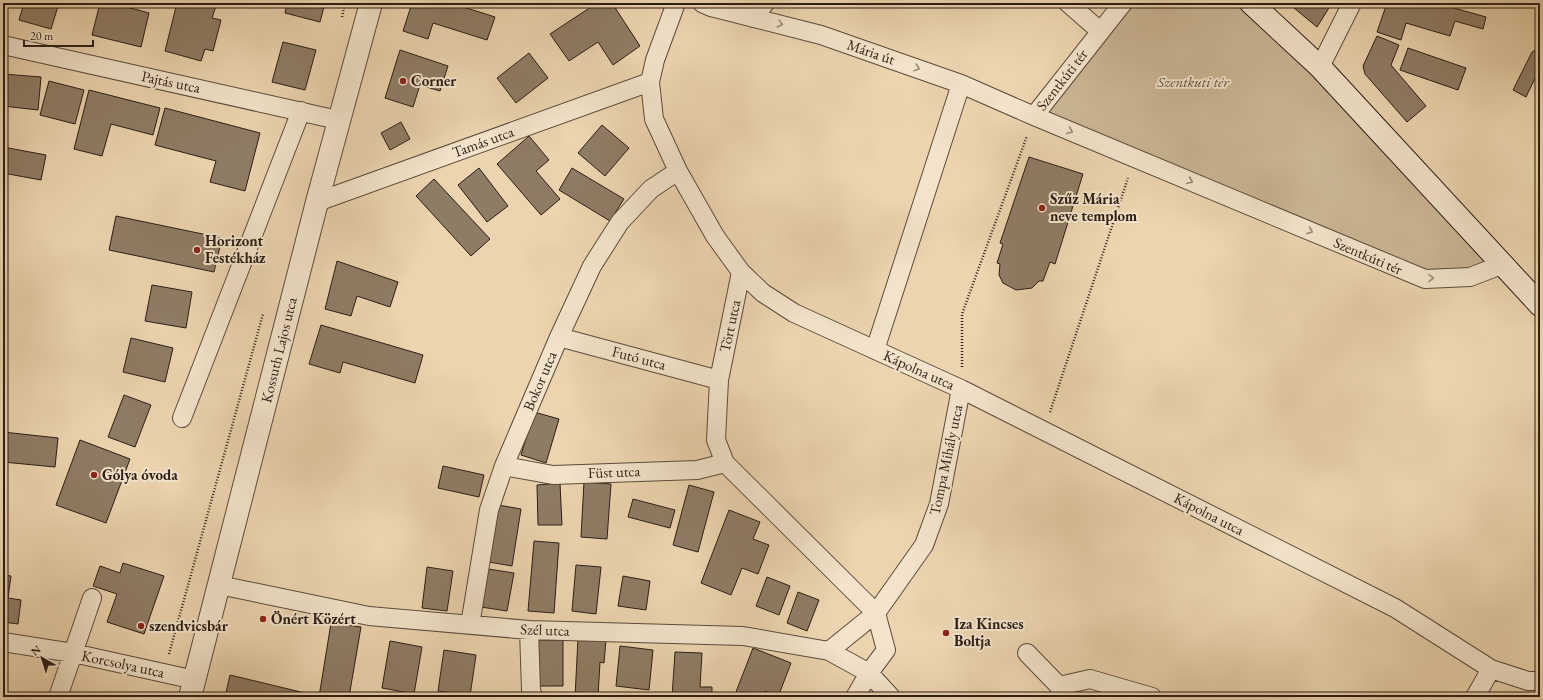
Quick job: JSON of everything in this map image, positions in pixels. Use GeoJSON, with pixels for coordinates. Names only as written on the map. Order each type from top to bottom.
{"type":"FeatureCollection","features":[{"type":"Feature","properties":{"kind":"street","name":"Kossuth Lajos utca"},"geometry":{"type":"LineString","coordinates":[[193,689],[338,120],[371,3]]}},
{"type":"Feature","properties":{"kind":"street"},"geometry":{"type":"LineString","coordinates":[[676,3],[655,60],[650,82],[654,119],[678,171],[715,236],[741,272]]}},
{"type":"Feature","properties":{"kind":"street","name":"Mária út"},"geometry":{"type":"LineString","coordinates":[[702,3],[711,7],[821,35],[961,84],[1034,116]]}},
{"type":"Feature","properties":{"kind":"street"},"geometry":{"type":"LineString","coordinates":[[753,18],[764,3]]}},
{"type":"Feature","properties":{"kind":"street"},"geometry":{"type":"LineString","coordinates":[[1068,3],[1100,31]]}},
{"type":"Feature","properties":{"kind":"street","name":"Szentkúti tér"},"geometry":{"type":"LineString","coordinates":[[1123,3],[1034,116],[1425,279],[1470,277],[1504,264]]}},
{"type":"Feature","properties":{"kind":"street"},"geometry":{"type":"LineString","coordinates":[[1251,3],[1320,67],[1504,264],[1540,305]]}},
{"type":"Feature","properties":{"kind":"street"},"geometry":{"type":"LineString","coordinates":[[1320,67],[1352,3]]}},
{"type":"Feature","properties":{"kind":"street","name":"Pajtás utca"},"geometry":{"type":"LineString","coordinates":[[3,45],[338,120]]}},
{"type":"Feature","properties":{"kind":"street","name":"Tamás utca"},"geometry":{"type":"LineString","coordinates":[[317,202],[650,82]]}},
{"type":"Feature","properties":{"kind":"street","name":"Kápolna utca"},"geometry":{"type":"LineString","coordinates":[[875,350],[961,84]]}},
{"type":"Feature","properties":{"kind":"street"},"geometry":{"type":"LineString","coordinates":[[182,418],[301,111]]}},
{"type":"Feature","properties":{"kind":"street","name":"Bokor utca"},"geometry":{"type":"LineString","coordinates":[[470,625],[489,510],[504,466],[559,337],[592,266],[620,222],[651,190],[678,171]]}},
{"type":"Feature","properties":{"kind":"street","name":"Kápolna utca"},"geometry":{"type":"LineString","coordinates":[[741,272],[763,293],[794,313],[961,389],[1394,608],[1491,669],[1528,681],[1540,681]]}},
{"type":"Feature","properties":{"kind":"street","name":"Tört utca"},"geometry":{"type":"LineString","coordinates":[[741,272],[719,380],[716,440],[725,463],[876,613]]}},
{"type":"Feature","properties":{"kind":"street","name":"Futó utca"},"geometry":{"type":"LineString","coordinates":[[559,337],[719,380]]}},
{"type":"Feature","properties":{"kind":"street","name":"Tompa Mihály utca"},"geometry":{"type":"LineString","coordinates":[[829,651],[876,613],[924,545],[939,504],[961,389]]}},
{"type":"Feature","properties":{"kind":"street","name":"Füst utca"},"geometry":{"type":"LineString","coordinates":[[504,466],[553,475],[697,470],[725,463]]}},
{"type":"Feature","properties":{"kind":"street","name":"Szél utca"},"geometry":{"type":"LineString","coordinates":[[219,585],[369,616],[529,630],[743,636],[829,651],[869,673],[891,697]]}},
{"type":"Feature","properties":{"kind":"street"},"geometry":{"type":"LineString","coordinates":[[58,697],[92,598]]}},
{"type":"Feature","properties":{"kind":"street"},"geometry":{"type":"LineString","coordinates":[[855,697],[869,673],[886,650],[876,613]]}},
{"type":"Feature","properties":{"kind":"street"},"geometry":{"type":"LineString","coordinates":[[529,630],[531,690],[533,697]]}},
{"type":"Feature","properties":{"kind":"street","name":"Korcsolya utca"},"geometry":{"type":"LineString","coordinates":[[3,642],[73,653],[164,673],[193,689]]}},
{"type":"Feature","properties":{"kind":"street"},"geometry":{"type":"LineString","coordinates":[[1027,653],[1061,692],[1090,679],[1152,697]]}},
{"type":"Feature","properties":{"kind":"street"},"geometry":{"type":"LineString","coordinates":[[1475,697],[1491,669]]}},
{"type":"Feature","properties":{"kind":"path"},"geometry":{"type":"LineString","coordinates":[[341,18],[345,3]]}},
{"type":"Feature","properties":{"kind":"path"},"geometry":{"type":"LineString","coordinates":[[961,389],[962,314],[1034,116]]}},
{"type":"Feature","properties":{"kind":"path"},"geometry":{"type":"LineString","coordinates":[[1044,430],[1134,158]]}},
{"type":"Feature","properties":{"kind":"path"},"geometry":{"type":"LineString","coordinates":[[164,673],[263,312]]}},
{"type":"Feature","properties":{"kind":"green space","name":"Szentkuti tér"},"geometry":{"type":"Polygon","coordinates":[[[1123,3],[1251,3],[1504,264],[1425,279],[1034,117],[1123,3]]]}},
{"type":"Feature","properties":{"kind":"building"},"geometry":{"type":"Polygon","coordinates":[[[24,3],[59,3],[51,29],[19,20],[24,3]]]}},
{"type":"Feature","properties":{"kind":"building"},"geometry":{"type":"Polygon","coordinates":[[[100,3],[112,3],[149,13],[141,47],[92,35],[100,3]]]}},
{"type":"Feature","properties":{"kind":"building"},"geometry":{"type":"Polygon","coordinates":[[[177,3],[217,3],[212,18],[221,20],[213,51],[205,49],[201,61],[165,51],[177,3]]]}},
{"type":"Feature","properties":{"kind":"building"},"geometry":{"type":"Polygon","coordinates":[[[287,3],[325,3],[320,22],[285,13],[287,3]]]}},
{"type":"Feature","properties":{"kind":"building"},"geometry":{"type":"Polygon","coordinates":[[[412,3],[451,3],[495,17],[487,40],[433,23],[428,39],[403,31],[412,3]]]}},
{"type":"Feature","properties":{"kind":"building"},"geometry":{"type":"Polygon","coordinates":[[[597,3],[612,3],[640,46],[613,65],[598,42],[569,61],[550,34],[597,3]]]}},
{"type":"Feature","properties":{"kind":"building"},"geometry":{"type":"Polygon","coordinates":[[[1288,3],[1332,3],[1317,27],[1288,3]]]}},
{"type":"Feature","properties":{"kind":"building"},"geometry":{"type":"Polygon","coordinates":[[[1387,3],[1436,3],[1486,17],[1483,29],[1455,21],[1450,36],[1406,23],[1401,40],[1377,32],[1387,3]]]}},
{"type":"Feature","properties":{"kind":"building"},"geometry":{"type":"Polygon","coordinates":[[[1377,36],[1399,45],[1391,65],[1426,106],[1407,122],[1365,74],[1363,66],[1377,36]]]}},
{"type":"Feature","properties":{"kind":"building"},"geometry":{"type":"Polygon","coordinates":[[[283,42],[316,50],[305,90],[272,82],[283,42]]]}},
{"type":"Feature","properties":{"kind":"building"},"geometry":{"type":"Polygon","coordinates":[[[1540,47],[1540,68],[1526,97],[1513,90],[1532,52],[1540,47]]]}},
{"type":"Feature","properties":{"kind":"building"},"geometry":{"type":"Polygon","coordinates":[[[1408,48],[1466,68],[1458,90],[1400,70],[1408,48]]]}},
{"type":"Feature","properties":{"kind":"building"},"geometry":{"type":"Polygon","coordinates":[[[400,50],[448,66],[440,91],[420,85],[413,107],[385,98],[400,50]]]}},
{"type":"Feature","properties":{"kind":"building"},"geometry":{"type":"Polygon","coordinates":[[[529,53],[548,78],[516,103],[497,78],[529,53]]]}},
{"type":"Feature","properties":{"kind":"building"},"geometry":{"type":"Polygon","coordinates":[[[3,74],[41,77],[38,110],[3,106],[3,74]]]}},
{"type":"Feature","properties":{"kind":"building"},"geometry":{"type":"Polygon","coordinates":[[[49,81],[84,90],[75,124],[40,115],[49,81]]]}},
{"type":"Feature","properties":{"kind":"building"},"geometry":{"type":"Polygon","coordinates":[[[89,90],[160,108],[153,135],[111,124],[102,156],[74,149],[89,90]]]}},
{"type":"Feature","properties":{"kind":"building"},"geometry":{"type":"Polygon","coordinates":[[[165,108],[260,133],[245,191],[210,182],[216,161],[155,145],[165,108]]]}},
{"type":"Feature","properties":{"kind":"building"},"geometry":{"type":"Polygon","coordinates":[[[401,122],[410,139],[390,150],[381,133],[401,122]]]}},
{"type":"Feature","properties":{"kind":"building"},"geometry":{"type":"Polygon","coordinates":[[[602,125],[629,148],[605,176],[578,153],[602,125]]]}},
{"type":"Feature","properties":{"kind":"building"},"geometry":{"type":"Polygon","coordinates":[[[529,136],[549,160],[536,171],[560,199],[541,215],[497,164],[529,136]]]}},
{"type":"Feature","properties":{"kind":"building"},"geometry":{"type":"Polygon","coordinates":[[[3,147],[46,155],[41,180],[3,173],[3,147]]]}},
{"type":"Feature","properties":{"kind":"building","name":"Szűz Mária neve templom"},"geometry":{"type":"Polygon","coordinates":[[[1029,157],[1083,174],[1055,264],[1050,262],[1043,281],[1039,281],[1032,288],[1016,290],[1003,283],[999,275],[1000,264],[997,263],[1003,244],[1000,243],[1029,157]]]}},
{"type":"Feature","properties":{"kind":"building"},"geometry":{"type":"Polygon","coordinates":[[[479,168],[508,206],[487,222],[458,185],[479,168]]]}},
{"type":"Feature","properties":{"kind":"building"},"geometry":{"type":"Polygon","coordinates":[[[572,168],[624,199],[610,221],[559,190],[572,168]]]}},
{"type":"Feature","properties":{"kind":"building"},"geometry":{"type":"Polygon","coordinates":[[[434,179],[490,239],[471,256],[416,196],[434,179]]]}},
{"type":"Feature","properties":{"kind":"building"},"geometry":{"type":"Polygon","coordinates":[[[116,216],[222,238],[214,272],[109,250],[116,216]]]}},
{"type":"Feature","properties":{"kind":"building"},"geometry":{"type":"Polygon","coordinates":[[[337,261],[398,282],[390,307],[357,296],[351,316],[325,309],[337,261]]]}},
{"type":"Feature","properties":{"kind":"building"},"geometry":{"type":"Polygon","coordinates":[[[152,285],[192,292],[186,328],[145,321],[152,285]]]}},
{"type":"Feature","properties":{"kind":"building"},"geometry":{"type":"Polygon","coordinates":[[[321,325],[423,355],[415,383],[343,362],[340,373],[309,364],[321,325]]]}},
{"type":"Feature","properties":{"kind":"building"},"geometry":{"type":"Polygon","coordinates":[[[131,338],[173,348],[165,382],[123,372],[131,338]]]}},
{"type":"Feature","properties":{"kind":"building"},"geometry":{"type":"Polygon","coordinates":[[[124,395],[151,405],[135,447],[108,437],[124,395]]]}},
{"type":"Feature","properties":{"kind":"building"},"geometry":{"type":"Polygon","coordinates":[[[534,412],[559,419],[546,463],[521,455],[534,412]]]}},
{"type":"Feature","properties":{"kind":"building"},"geometry":{"type":"Polygon","coordinates":[[[3,432],[58,438],[55,467],[3,462],[3,432]]]}},
{"type":"Feature","properties":{"kind":"building"},"geometry":{"type":"Polygon","coordinates":[[[80,440],[130,459],[106,523],[56,505],[80,440]]]}},
{"type":"Feature","properties":{"kind":"building"},"geometry":{"type":"Polygon","coordinates":[[[443,466],[484,475],[479,497],[438,488],[443,466]]]}},
{"type":"Feature","properties":{"kind":"building"},"geometry":{"type":"Polygon","coordinates":[[[584,482],[611,484],[607,539],[581,537],[584,482]]]}},
{"type":"Feature","properties":{"kind":"building"},"geometry":{"type":"Polygon","coordinates":[[[560,483],[562,525],[538,525],[537,485],[560,483]]]}},
{"type":"Feature","properties":{"kind":"building"},"geometry":{"type":"Polygon","coordinates":[[[689,485],[714,492],[698,552],[673,545],[689,485]]]}},
{"type":"Feature","properties":{"kind":"building"},"geometry":{"type":"Polygon","coordinates":[[[3,497],[5,497],[3,518],[3,497]]]}},
{"type":"Feature","properties":{"kind":"building"},"geometry":{"type":"Polygon","coordinates":[[[633,499],[675,510],[670,528],[628,517],[633,499]]]}},
{"type":"Feature","properties":{"kind":"building"},"geometry":{"type":"Polygon","coordinates":[[[498,505],[521,509],[512,566],[489,562],[498,505]]]}},
{"type":"Feature","properties":{"kind":"building"},"geometry":{"type":"Polygon","coordinates":[[[729,510],[760,522],[753,539],[769,545],[758,574],[742,568],[731,595],[701,583],[729,510]]]}},
{"type":"Feature","properties":{"kind":"building"},"geometry":{"type":"Polygon","coordinates":[[[534,541],[559,543],[554,613],[528,611],[534,541]]]}},
{"type":"Feature","properties":{"kind":"building"},"geometry":{"type":"Polygon","coordinates":[[[123,563],[164,576],[144,634],[107,622],[117,594],[93,586],[100,566],[120,573],[123,563]]]}},
{"type":"Feature","properties":{"kind":"building"},"geometry":{"type":"Polygon","coordinates":[[[576,565],[601,567],[596,614],[572,611],[576,565]]]}},
{"type":"Feature","properties":{"kind":"building"},"geometry":{"type":"Polygon","coordinates":[[[427,567],[453,571],[447,611],[422,608],[427,567]]]}},
{"type":"Feature","properties":{"kind":"building"},"geometry":{"type":"Polygon","coordinates":[[[488,569],[514,573],[507,611],[481,607],[488,569]]]}},
{"type":"Feature","properties":{"kind":"building"},"geometry":{"type":"Polygon","coordinates":[[[3,575],[11,576],[8,598],[21,600],[18,624],[3,622],[3,575]]]}},
{"type":"Feature","properties":{"kind":"building"},"geometry":{"type":"Polygon","coordinates":[[[623,576],[650,581],[646,610],[618,606],[623,576]]]}},
{"type":"Feature","properties":{"kind":"building"},"geometry":{"type":"Polygon","coordinates":[[[767,577],[790,586],[779,615],[756,606],[767,577]]]}},
{"type":"Feature","properties":{"kind":"building"},"geometry":{"type":"Polygon","coordinates":[[[798,592],[819,600],[807,631],[787,623],[798,592]]]}},
{"type":"Feature","properties":{"kind":"building"},"geometry":{"type":"Polygon","coordinates":[[[331,623],[361,627],[349,697],[319,697],[331,623]]]}},
{"type":"Feature","properties":{"kind":"building"},"geometry":{"type":"Polygon","coordinates":[[[578,638],[606,640],[604,663],[600,662],[598,697],[575,697],[578,638]]]}},
{"type":"Feature","properties":{"kind":"building"},"geometry":{"type":"Polygon","coordinates":[[[536,640],[563,640],[563,686],[536,686],[536,640]]]}},
{"type":"Feature","properties":{"kind":"building"},"geometry":{"type":"Polygon","coordinates":[[[390,641],[422,647],[414,694],[382,688],[390,641]]]}},
{"type":"Feature","properties":{"kind":"building"},"geometry":{"type":"Polygon","coordinates":[[[620,646],[653,650],[649,690],[616,686],[620,646]]]}},
{"type":"Feature","properties":{"kind":"building"},"geometry":{"type":"Polygon","coordinates":[[[753,648],[791,663],[778,697],[765,691],[763,697],[734,697],[753,648]]]}},
{"type":"Feature","properties":{"kind":"building"},"geometry":{"type":"Polygon","coordinates":[[[444,650],[476,655],[470,696],[438,691],[444,650]]]}},
{"type":"Feature","properties":{"kind":"building"},"geometry":{"type":"Polygon","coordinates":[[[675,652],[702,653],[700,687],[712,687],[712,697],[672,697],[675,652]]]}},
{"type":"Feature","properties":{"kind":"building"},"geometry":{"type":"Polygon","coordinates":[[[230,675],[305,693],[304,697],[225,697],[230,675]]]}},
{"type":"Feature","properties":{"kind":"place","name":"Corner"},"geometry":{"type":"Point","coordinates":[403,81]}},
{"type":"Feature","properties":{"kind":"place","name":"Szűz Mária neve templom"},"geometry":{"type":"Point","coordinates":[1042,208]}},
{"type":"Feature","properties":{"kind":"place","name":"Horizont Festékház"},"geometry":{"type":"Point","coordinates":[197,250]}},
{"type":"Feature","properties":{"kind":"place","name":"Gólya óvoda"},"geometry":{"type":"Point","coordinates":[94,475]}},
{"type":"Feature","properties":{"kind":"place","name":"Önért Közért"},"geometry":{"type":"Point","coordinates":[263,619]}},
{"type":"Feature","properties":{"kind":"place","name":"szendvicsbár"},"geometry":{"type":"Point","coordinates":[141,626]}},
{"type":"Feature","properties":{"kind":"place","name":"Iza Kincses Boltja"},"geometry":{"type":"Point","coordinates":[946,633]}}]}
